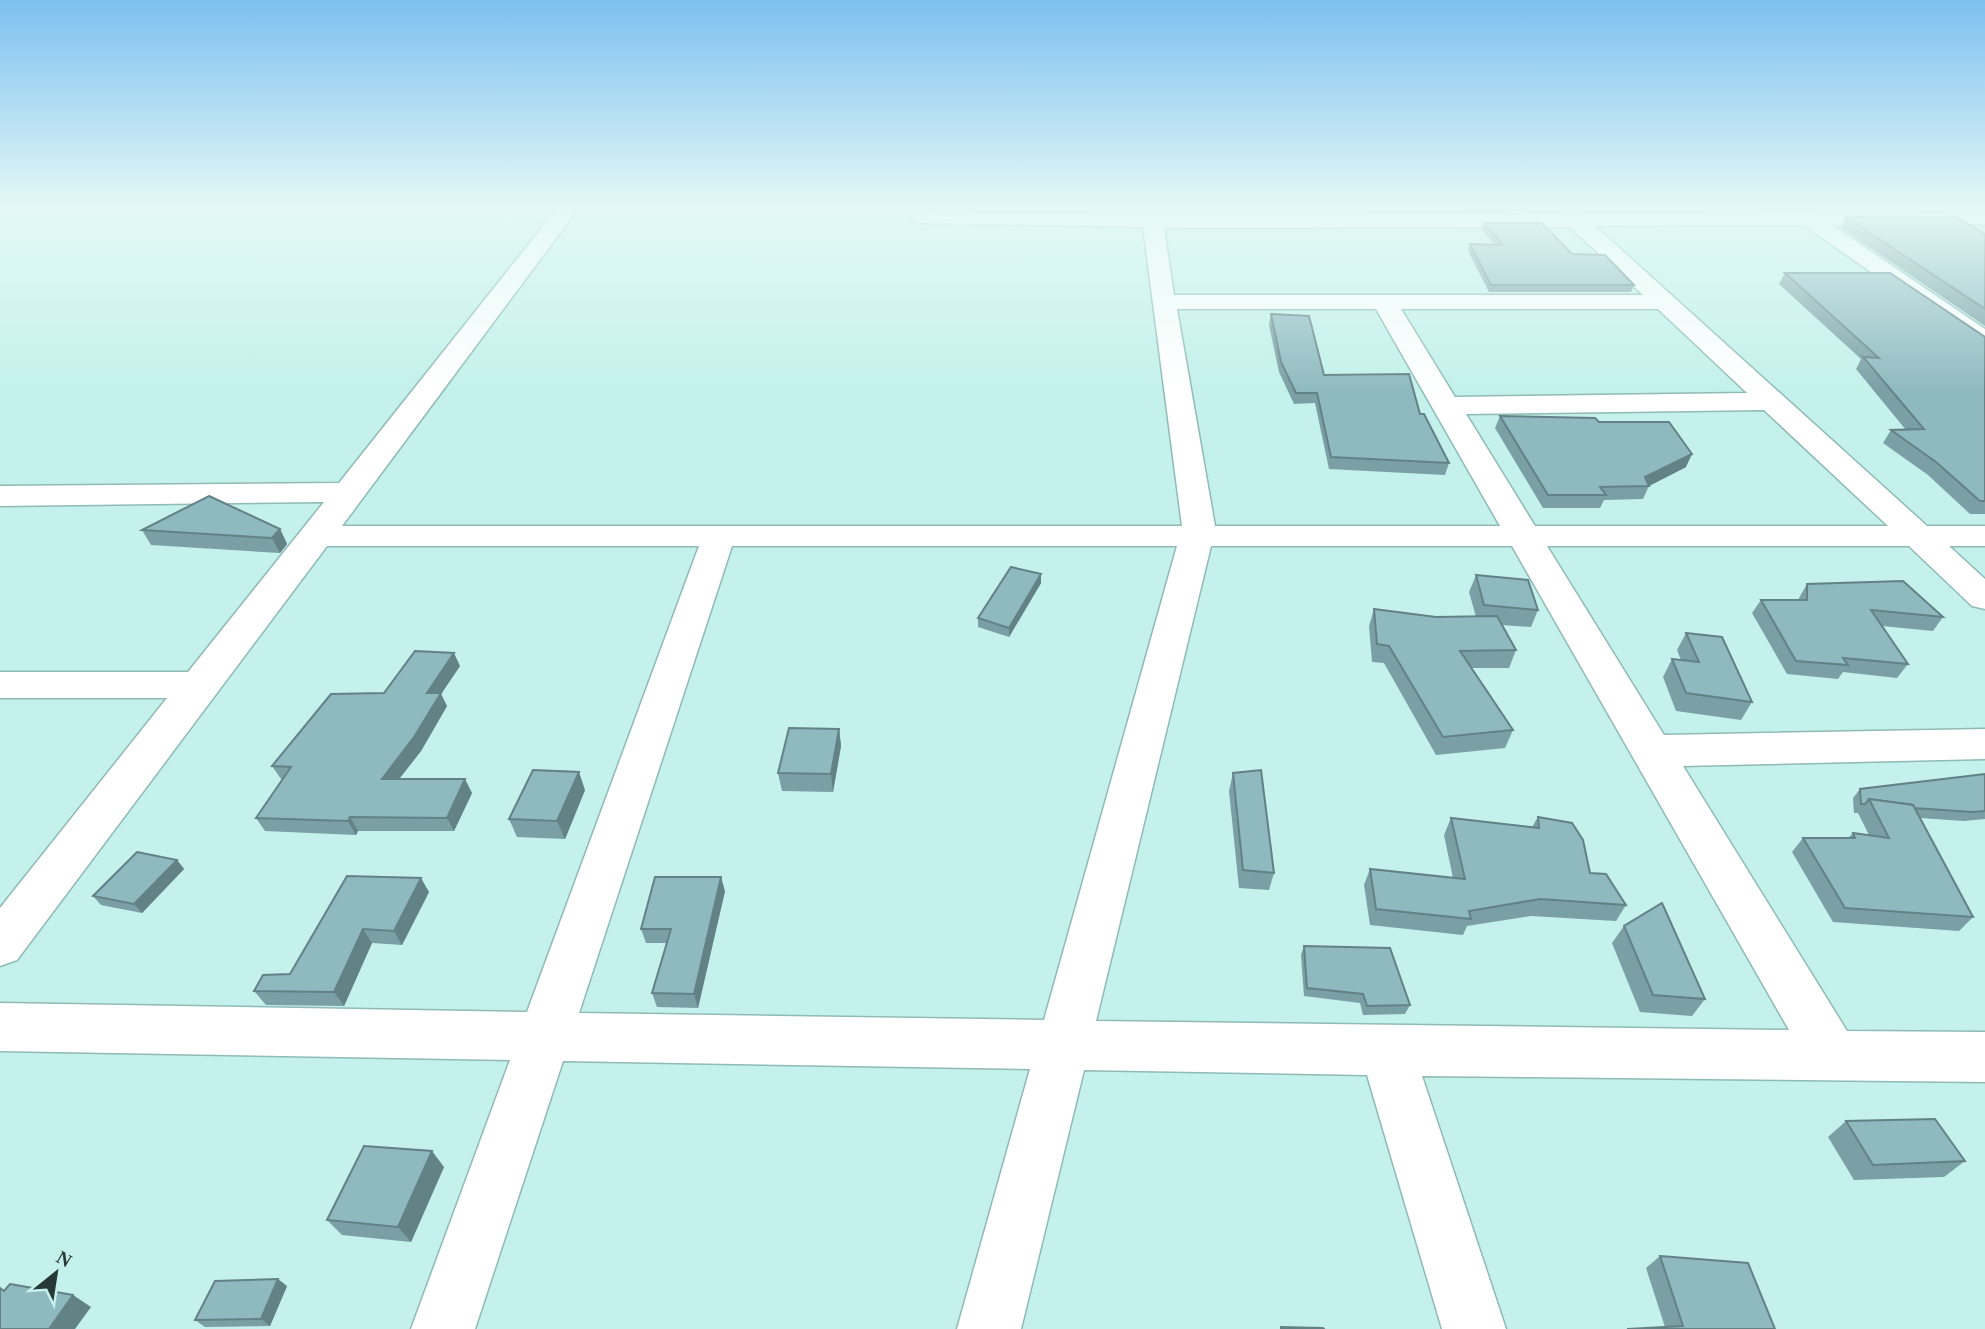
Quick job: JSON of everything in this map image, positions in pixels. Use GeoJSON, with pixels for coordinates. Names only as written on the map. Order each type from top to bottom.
{"type":"FeatureCollection","features":[{"type":"Feature","properties":{"kind":"street"},"geometry":{"type":"LineString","coordinates":[[0,945],[522,268]]}},
{"type":"Feature","properties":{"kind":"street"},"geometry":{"type":"LineString","coordinates":[[989,1329],[1199,527],[1159,268]]}},
{"type":"Feature","properties":{"kind":"street"},"geometry":{"type":"LineString","coordinates":[[1628,268],[1985,598]]}},
{"type":"Feature","properties":{"kind":"street"},"geometry":{"type":"LineString","coordinates":[[1880,268],[1985,341]]}},
{"type":"Feature","properties":{"kind":"street"},"geometry":{"type":"LineString","coordinates":[[1163,302],[1665,302]]}},
{"type":"Feature","properties":{"kind":"street"},"geometry":{"type":"LineString","coordinates":[[1384,302],[1832,1055]]}},
{"type":"Feature","properties":{"kind":"street"},"geometry":{"type":"LineString","coordinates":[[1446,406],[1772,401]]}},
{"type":"Feature","properties":{"kind":"street"},"geometry":{"type":"LineString","coordinates":[[0,496],[349,492]]}},
{"type":"Feature","properties":{"kind":"street"},"geometry":{"type":"LineString","coordinates":[[316,536],[1985,536]]}},
{"type":"Feature","properties":{"kind":"street"},"geometry":{"type":"LineString","coordinates":[[443,1329],[719,536]]}},
{"type":"Feature","properties":{"kind":"street"},"geometry":{"type":"LineString","coordinates":[[0,685],[200,685]]}},
{"type":"Feature","properties":{"kind":"street"},"geometry":{"type":"LineString","coordinates":[[1651,751],[1985,744]]}},
{"type":"Feature","properties":{"kind":"street"},"geometry":{"type":"LineString","coordinates":[[0,1027],[1985,1057]]}},
{"type":"Feature","properties":{"kind":"street"},"geometry":{"type":"LineString","coordinates":[[1387,1050],[1474,1329]]}},
{"type":"Feature","properties":{"kind":"building"},"geometry":{"type":"Polygon","coordinates":[[[1482,268],[1618,268],[1634,285],[1491,285],[1482,268]]]}},
{"type":"Feature","properties":{"kind":"building"},"geometry":{"type":"Polygon","coordinates":[[[1923,268],[1985,268],[1985,309],[1923,268]]]}},
{"type":"Feature","properties":{"kind":"building"},"geometry":{"type":"Polygon","coordinates":[[[1785,273],[1890,273],[1985,337],[1985,501],[1980,501],[1936,462],[1891,430],[1924,429],[1863,357],[1879,358],[1785,273]]]}},
{"type":"Feature","properties":{"kind":"building"},"geometry":{"type":"Polygon","coordinates":[[[1271,314],[1309,316],[1324,375],[1409,374],[1420,414],[1424,414],[1449,463],[1331,457],[1317,393],[1296,393],[1281,362],[1271,314]]]}},
{"type":"Feature","properties":{"kind":"building"},"geometry":{"type":"Polygon","coordinates":[[[1500,416],[1595,418],[1599,422],[1669,422],[1692,454],[1645,477],[1649,486],[1600,487],[1606,495],[1548,495],[1500,416]]]}},
{"type":"Feature","properties":{"kind":"building"},"geometry":{"type":"Polygon","coordinates":[[[209,496],[280,529],[272,538],[142,530],[209,496]]]}},
{"type":"Feature","properties":{"kind":"building"},"geometry":{"type":"Polygon","coordinates":[[[1011,567],[1041,574],[1009,628],[978,618],[1011,567]]]}},
{"type":"Feature","properties":{"kind":"building"},"geometry":{"type":"Polygon","coordinates":[[[1476,575],[1528,580],[1538,610],[1484,605],[1476,575]]]}},
{"type":"Feature","properties":{"kind":"building"},"geometry":{"type":"Polygon","coordinates":[[[1903,581],[1943,617],[1871,610],[1908,664],[1843,658],[1848,665],[1796,661],[1761,600],[1807,600],[1807,584],[1903,581]]]}},
{"type":"Feature","properties":{"kind":"building"},"geometry":{"type":"Polygon","coordinates":[[[1374,609],[1436,617],[1497,616],[1516,650],[1460,651],[1513,730],[1443,737],[1389,646],[1377,644],[1374,609]]]}},
{"type":"Feature","properties":{"kind":"building"},"geometry":{"type":"Polygon","coordinates":[[[1686,633],[1722,637],[1752,702],[1686,693],[1672,659],[1699,662],[1686,633]]]}},
{"type":"Feature","properties":{"kind":"building"},"geometry":{"type":"Polygon","coordinates":[[[415,651],[454,653],[427,693],[441,693],[414,737],[382,779],[465,779],[447,818],[350,817],[348,821],[256,818],[291,767],[272,766],[331,694],[384,693],[415,651]]]}},
{"type":"Feature","properties":{"kind":"building"},"geometry":{"type":"Polygon","coordinates":[[[789,728],[839,729],[831,774],[778,773],[789,728]]]}},
{"type":"Feature","properties":{"kind":"building"},"geometry":{"type":"Polygon","coordinates":[[[533,770],[579,772],[557,821],[509,819],[533,770]]]}},
{"type":"Feature","properties":{"kind":"building"},"geometry":{"type":"Polygon","coordinates":[[[1261,770],[1274,873],[1243,870],[1233,773],[1261,770]]]}},
{"type":"Feature","properties":{"kind":"building"},"geometry":{"type":"Polygon","coordinates":[[[1985,774],[1985,811],[1914,808],[1913,805],[1869,799],[1865,804],[1861,804],[1860,789],[1985,774]]]}},
{"type":"Feature","properties":{"kind":"building"},"geometry":{"type":"Polygon","coordinates":[[[1869,799],[1913,805],[1973,917],[1845,908],[1803,838],[1855,838],[1853,833],[1889,838],[1869,799]]]}},
{"type":"Feature","properties":{"kind":"building"},"geometry":{"type":"Polygon","coordinates":[[[1538,817],[1572,823],[1583,840],[1590,873],[1606,874],[1626,905],[1540,899],[1469,911],[1471,919],[1376,909],[1370,869],[1465,879],[1451,818],[1539,828],[1538,817]]]}},
{"type":"Feature","properties":{"kind":"building"},"geometry":{"type":"Polygon","coordinates":[[[137,852],[177,860],[134,904],[93,896],[137,852]]]}},
{"type":"Feature","properties":{"kind":"building"},"geometry":{"type":"Polygon","coordinates":[[[347,876],[421,878],[394,931],[363,929],[334,992],[254,991],[263,975],[290,974],[347,876]]]}},
{"type":"Feature","properties":{"kind":"building"},"geometry":{"type":"Polygon","coordinates":[[[655,877],[721,877],[694,994],[652,993],[671,929],[641,929],[655,877]]]}},
{"type":"Feature","properties":{"kind":"building"},"geometry":{"type":"Polygon","coordinates":[[[1662,903],[1705,999],[1653,995],[1624,926],[1662,903]]]}},
{"type":"Feature","properties":{"kind":"building"},"geometry":{"type":"Polygon","coordinates":[[[1304,946],[1390,948],[1410,1005],[1367,1006],[1363,994],[1307,988],[1304,946]]]}},
{"type":"Feature","properties":{"kind":"building"},"geometry":{"type":"Polygon","coordinates":[[[1935,1119],[1965,1161],[1873,1165],[1846,1121],[1935,1119]]]}},
{"type":"Feature","properties":{"kind":"building"},"geometry":{"type":"Polygon","coordinates":[[[364,1146],[432,1151],[398,1227],[327,1220],[364,1146]]]}},
{"type":"Feature","properties":{"kind":"building"},"geometry":{"type":"Polygon","coordinates":[[[1660,1256],[1748,1263],[1775,1329],[1627,1329],[1683,1326],[1660,1256]]]}},
{"type":"Feature","properties":{"kind":"building"},"geometry":{"type":"Polygon","coordinates":[[[278,1279],[261,1319],[195,1320],[215,1281],[278,1279]]]}},
{"type":"Feature","properties":{"kind":"building"},"geometry":{"type":"Polygon","coordinates":[[[10,1284],[73,1295],[49,1329],[0,1329],[0,1288],[4,1291],[10,1284]]]}},
{"type":"Feature","properties":{"kind":"building"},"geometry":{"type":"Polygon","coordinates":[[[1323,1328],[1324,1329],[1281,1329],[1323,1328]]]}}]}
